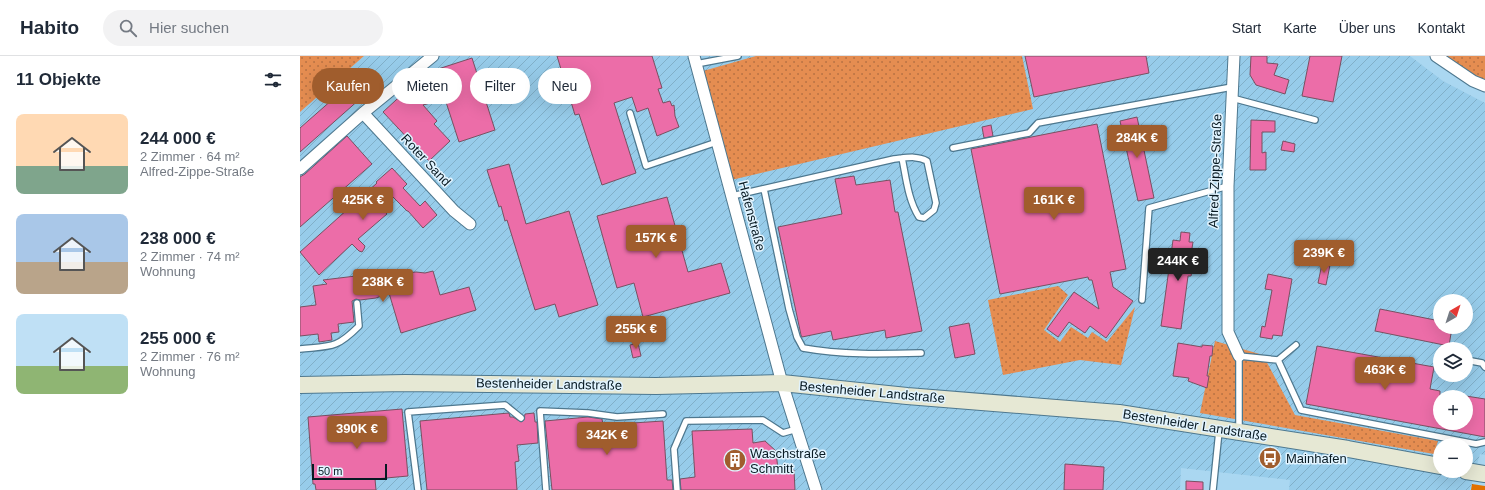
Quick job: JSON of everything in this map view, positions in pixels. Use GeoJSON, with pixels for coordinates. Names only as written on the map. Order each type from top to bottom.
{"type":"FeatureCollection","features":[{"type":"Feature","properties":{"kind":"main road","name":"Bestenheider Landstraße"},"geometry":{"type":"LineString","coordinates":[[300,385],[405,383],[656,386],[782,384],[907,396],[1119,413],[1348,449],[1433,465]]}},
{"type":"Feature","properties":{"kind":"main road"},"geometry":{"type":"LineString","coordinates":[[1473,472],[1485,474]]}},
{"type":"Feature","properties":{"kind":"street"},"geometry":{"type":"LineString","coordinates":[[300,169],[433,56]]}},
{"type":"Feature","properties":{"kind":"street","name":"Alfred-Zippe-Straße"},"geometry":{"type":"LineString","coordinates":[[1234,56],[1228,186],[1228,332],[1238,356]]}},
{"type":"Feature","properties":{"kind":"street"},"geometry":{"type":"LineString","coordinates":[[1436,56],[1473,81],[1485,86]]}},
{"type":"Feature","properties":{"kind":"street","name":"Hafenstraße"},"geometry":{"type":"LineString","coordinates":[[695,60],[782,384],[816,490]]}},
{"type":"Feature","properties":{"kind":"street","name":"Roter Sand"},"geometry":{"type":"LineString","coordinates":[[363,114],[454,211],[470,224]]}},
{"type":"Feature","properties":{"kind":"lane"},"geometry":{"type":"LineString","coordinates":[[695,60],[738,56]]}},
{"type":"Feature","properties":{"kind":"lane"},"geometry":{"type":"LineString","coordinates":[[953,148],[1030,133],[1038,123],[1232,93],[1315,120]]}},
{"type":"Feature","properties":{"kind":"lane"},"geometry":{"type":"LineString","coordinates":[[630,113],[646,166],[717,142]]}},
{"type":"Feature","properties":{"kind":"lane"},"geometry":{"type":"LineString","coordinates":[[732,196],[902,158],[922,158],[926,161],[936,203],[934,210],[924,218],[919,217],[917,214],[911,198],[902,158]]}},
{"type":"Feature","properties":{"kind":"lane"},"geometry":{"type":"LineString","coordinates":[[1142,300],[1149,208],[1228,186]]}},
{"type":"Feature","properties":{"kind":"lane"},"geometry":{"type":"LineString","coordinates":[[764,189],[789,309],[797,337],[803,348],[869,355],[921,353]]}},
{"type":"Feature","properties":{"kind":"lane"},"geometry":{"type":"LineString","coordinates":[[300,349],[331,346],[342,342],[359,326],[357,303]]}},
{"type":"Feature","properties":{"kind":"lane"},"geometry":{"type":"LineString","coordinates":[[1239,432],[1238,356],[1278,360],[1296,345]]}},
{"type":"Feature","properties":{"kind":"lane"},"geometry":{"type":"LineString","coordinates":[[1278,360],[1300,410],[1476,444],[1485,442]]}},
{"type":"Feature","properties":{"kind":"lane"},"geometry":{"type":"LineString","coordinates":[[1473,361],[1482,363],[1485,367]]}},
{"type":"Feature","properties":{"kind":"lane"},"geometry":{"type":"LineString","coordinates":[[418,490],[408,412],[505,405],[521,418]]}},
{"type":"Feature","properties":{"kind":"lane"},"geometry":{"type":"LineString","coordinates":[[546,490],[540,411],[588,413],[617,417],[664,414]]}},
{"type":"Feature","properties":{"kind":"lane"},"geometry":{"type":"LineString","coordinates":[[677,490],[674,449],[686,421],[763,420],[782,433],[797,429]]}},
{"type":"Feature","properties":{"kind":"lane"},"geometry":{"type":"LineString","coordinates":[[1214,490],[1219,429]]}},
{"type":"Feature","properties":{"kind":"shaded area"},"geometry":{"type":"Polygon","coordinates":[[[300,56],[364,56],[350,68],[312,68],[312,102],[300,112],[300,56]]]}},
{"type":"Feature","properties":{"kind":"shaded area"},"geometry":{"type":"Polygon","coordinates":[[[364,56],[1410,56],[1443,81],[1485,103],[1485,455],[1480,454],[1470,490],[1289,490],[1290,480],[1181,468],[1180,490],[300,490],[300,112],[312,102],[312,104],[384,104],[384,68],[350,68],[364,56]]]}},
{"type":"Feature","properties":{"kind":"shaded area"},"geometry":{"type":"Polygon","coordinates":[[[756,56],[1022,56],[1033,109],[727,181],[703,71],[756,56]]]}},
{"type":"Feature","properties":{"kind":"shaded area"},"geometry":{"type":"Polygon","coordinates":[[[1436,56],[1485,56],[1485,86],[1436,56]]]}},
{"type":"Feature","properties":{"kind":"shaded area"},"geometry":{"type":"Polygon","coordinates":[[[1058,286],[1068,295],[1044,330],[1060,342],[1071,327],[1088,338],[1092,332],[1107,342],[1135,307],[1121,365],[1080,360],[1003,375],[988,300],[1058,286]]]}},
{"type":"Feature","properties":{"kind":"shaded area"},"geometry":{"type":"Polygon","coordinates":[[[1215,341],[1263,355],[1295,415],[1433,440],[1433,454],[1200,413],[1215,341]]]}},
{"type":"Feature","properties":{"kind":"green space"},"geometry":{"type":"Polygon","coordinates":[[[1472,484],[1485,486],[1485,490],[1471,490],[1472,484]]]}},
{"type":"Feature","properties":{"kind":"building"},"geometry":{"type":"Polygon","coordinates":[[[557,56],[652,56],[662,88],[658,89],[663,103],[670,101],[672,106],[674,105],[675,116],[679,127],[657,136],[648,108],[637,112],[632,97],[614,103],[636,173],[602,185],[579,114],[575,115],[572,104],[591,104],[591,68],[561,68],[557,56]]]}},
{"type":"Feature","properties":{"kind":"building"},"geometry":{"type":"Polygon","coordinates":[[[1025,56],[1146,56],[1149,73],[1034,97],[1025,56]]]}},
{"type":"Feature","properties":{"kind":"building"},"geometry":{"type":"Polygon","coordinates":[[[1251,56],[1267,56],[1267,63],[1278,64],[1274,75],[1289,80],[1285,94],[1256,85],[1250,75],[1251,56]]]}},
{"type":"Feature","properties":{"kind":"building"},"geometry":{"type":"Polygon","coordinates":[[[1310,56],[1342,56],[1333,102],[1302,96],[1310,56]]]}},
{"type":"Feature","properties":{"kind":"building"},"geometry":{"type":"Polygon","coordinates":[[[472,58],[475,68],[470,68],[470,104],[487,104],[495,130],[459,142],[447,104],[462,104],[462,68],[441,68],[472,58]]]}},
{"type":"Feature","properties":{"kind":"building"},"geometry":{"type":"Polygon","coordinates":[[[327,104],[354,104],[300,152],[300,128],[327,104]]]}},
{"type":"Feature","properties":{"kind":"building"},"geometry":{"type":"Polygon","coordinates":[[[392,104],[427,104],[423,105],[437,121],[434,124],[450,141],[429,161],[383,112],[392,104]]]}},
{"type":"Feature","properties":{"kind":"building"},"geometry":{"type":"Polygon","coordinates":[[[1137,117],[1154,198],[1138,201],[1120,121],[1137,117]]]}},
{"type":"Feature","properties":{"kind":"building"},"geometry":{"type":"Polygon","coordinates":[[[1251,120],[1275,121],[1275,132],[1262,132],[1262,153],[1266,152],[1266,170],[1250,170],[1251,120]]]}},
{"type":"Feature","properties":{"kind":"building"},"geometry":{"type":"Polygon","coordinates":[[[1097,124],[1126,269],[1110,272],[1113,287],[1133,301],[1106,338],[1090,326],[1085,333],[1069,322],[1058,337],[1047,329],[1074,292],[1099,309],[1092,280],[1089,280],[1088,277],[1000,294],[971,149],[1097,124]]]}},
{"type":"Feature","properties":{"kind":"building"},"geometry":{"type":"Polygon","coordinates":[[[991,125],[993,136],[984,138],[982,127],[991,125]]]}},
{"type":"Feature","properties":{"kind":"building"},"geometry":{"type":"Polygon","coordinates":[[[347,136],[372,164],[300,227],[300,177],[347,136]]]}},
{"type":"Feature","properties":{"kind":"building"},"geometry":{"type":"Polygon","coordinates":[[[1283,141],[1295,144],[1294,152],[1281,150],[1283,141]]]}},
{"type":"Feature","properties":{"kind":"building"},"geometry":{"type":"Polygon","coordinates":[[[509,164],[526,224],[569,211],[598,305],[559,317],[555,304],[535,310],[507,220],[505,221],[501,206],[499,207],[487,170],[509,164]]]}},
{"type":"Feature","properties":{"kind":"building"},"geometry":{"type":"Polygon","coordinates":[[[392,168],[407,184],[403,188],[420,206],[425,201],[437,215],[423,228],[393,197],[381,207],[387,214],[358,239],[365,246],[362,252],[352,244],[319,275],[300,252],[392,168]]]}},
{"type":"Feature","properties":{"kind":"building"},"geometry":{"type":"Polygon","coordinates":[[[854,176],[856,185],[890,180],[895,212],[898,212],[922,331],[886,338],[885,330],[833,340],[831,331],[802,337],[801,335],[778,227],[842,214],[835,179],[854,176]]]}},
{"type":"Feature","properties":{"kind":"building"},"geometry":{"type":"Polygon","coordinates":[[[667,197],[688,272],[721,263],[730,293],[643,317],[634,283],[617,288],[597,216],[667,197]]]}},
{"type":"Feature","properties":{"kind":"building"},"geometry":{"type":"Polygon","coordinates":[[[1181,232],[1190,233],[1189,242],[1193,242],[1190,261],[1194,262],[1191,276],[1188,276],[1181,329],[1161,326],[1173,240],[1180,241],[1181,232]]]}},
{"type":"Feature","properties":{"kind":"building"},"geometry":{"type":"Polygon","coordinates":[[[1322,264],[1330,265],[1326,285],[1318,283],[1322,264]]]}},
{"type":"Feature","properties":{"kind":"building"},"geometry":{"type":"Polygon","coordinates":[[[433,271],[440,295],[469,287],[476,310],[401,333],[389,293],[376,298],[356,299],[352,301],[354,322],[338,324],[339,332],[331,333],[332,340],[319,342],[318,334],[300,336],[300,307],[316,305],[313,286],[327,284],[323,280],[364,275],[366,292],[397,282],[408,273],[425,273],[433,271]]]}},
{"type":"Feature","properties":{"kind":"building"},"geometry":{"type":"Polygon","coordinates":[[[1268,274],[1292,279],[1282,336],[1273,335],[1272,339],[1260,337],[1262,326],[1265,327],[1272,290],[1265,289],[1268,274]]]}},
{"type":"Feature","properties":{"kind":"building"},"geometry":{"type":"Polygon","coordinates":[[[1380,309],[1433,320],[1433,334],[1451,334],[1450,342],[1433,343],[1375,331],[1380,309]]]}},
{"type":"Feature","properties":{"kind":"building"},"geometry":{"type":"Polygon","coordinates":[[[969,323],[975,354],[955,358],[949,327],[969,323]]]}},
{"type":"Feature","properties":{"kind":"building"},"geometry":{"type":"Polygon","coordinates":[[[638,343],[641,356],[633,358],[630,345],[638,343]]]}},
{"type":"Feature","properties":{"kind":"building"},"geometry":{"type":"Polygon","coordinates":[[[1178,343],[1202,347],[1202,345],[1213,346],[1207,376],[1209,376],[1207,388],[1188,381],[1189,378],[1173,376],[1178,343]]]}},
{"type":"Feature","properties":{"kind":"building"},"geometry":{"type":"Polygon","coordinates":[[[1317,346],[1433,367],[1430,389],[1435,390],[1433,390],[1433,427],[1306,404],[1317,346]]]}},
{"type":"Feature","properties":{"kind":"building"},"geometry":{"type":"Polygon","coordinates":[[[1473,397],[1485,399],[1485,437],[1447,430],[1473,430],[1473,397]]]}},
{"type":"Feature","properties":{"kind":"building"},"geometry":{"type":"Polygon","coordinates":[[[402,409],[408,476],[375,479],[376,490],[316,490],[315,484],[313,484],[308,417],[402,409]]]}},
{"type":"Feature","properties":{"kind":"building"},"geometry":{"type":"Polygon","coordinates":[[[509,413],[510,417],[513,417],[521,422],[524,420],[525,414],[534,413],[535,422],[537,422],[538,443],[517,445],[519,461],[515,462],[517,490],[427,490],[420,421],[509,413]]]}},
{"type":"Feature","properties":{"kind":"building"},"geometry":{"type":"Polygon","coordinates":[[[588,417],[602,419],[603,425],[663,421],[667,480],[672,480],[673,490],[552,490],[545,421],[588,417]]]}},
{"type":"Feature","properties":{"kind":"building","name":"Waschstraße Schmitt"},"geometry":{"type":"Polygon","coordinates":[[[752,429],[753,443],[765,441],[776,451],[778,470],[794,470],[795,490],[681,490],[680,479],[695,477],[692,431],[752,429]]]}},
{"type":"Feature","properties":{"kind":"building"},"geometry":{"type":"Polygon","coordinates":[[[1065,464],[1104,467],[1103,490],[1064,490],[1065,464]]]}},
{"type":"Feature","properties":{"kind":"building"},"geometry":{"type":"Polygon","coordinates":[[[1186,481],[1203,482],[1203,490],[1186,490],[1186,481]]]}},
{"type":"Feature","properties":{"kind":"place","name":"Mainhafen"},"geometry":{"type":"Point","coordinates":[1270,458]}},
{"type":"Feature","properties":{"kind":"place","name":"Waschstraße Schmitt"},"geometry":{"type":"Point","coordinates":[735,460]}}]}
